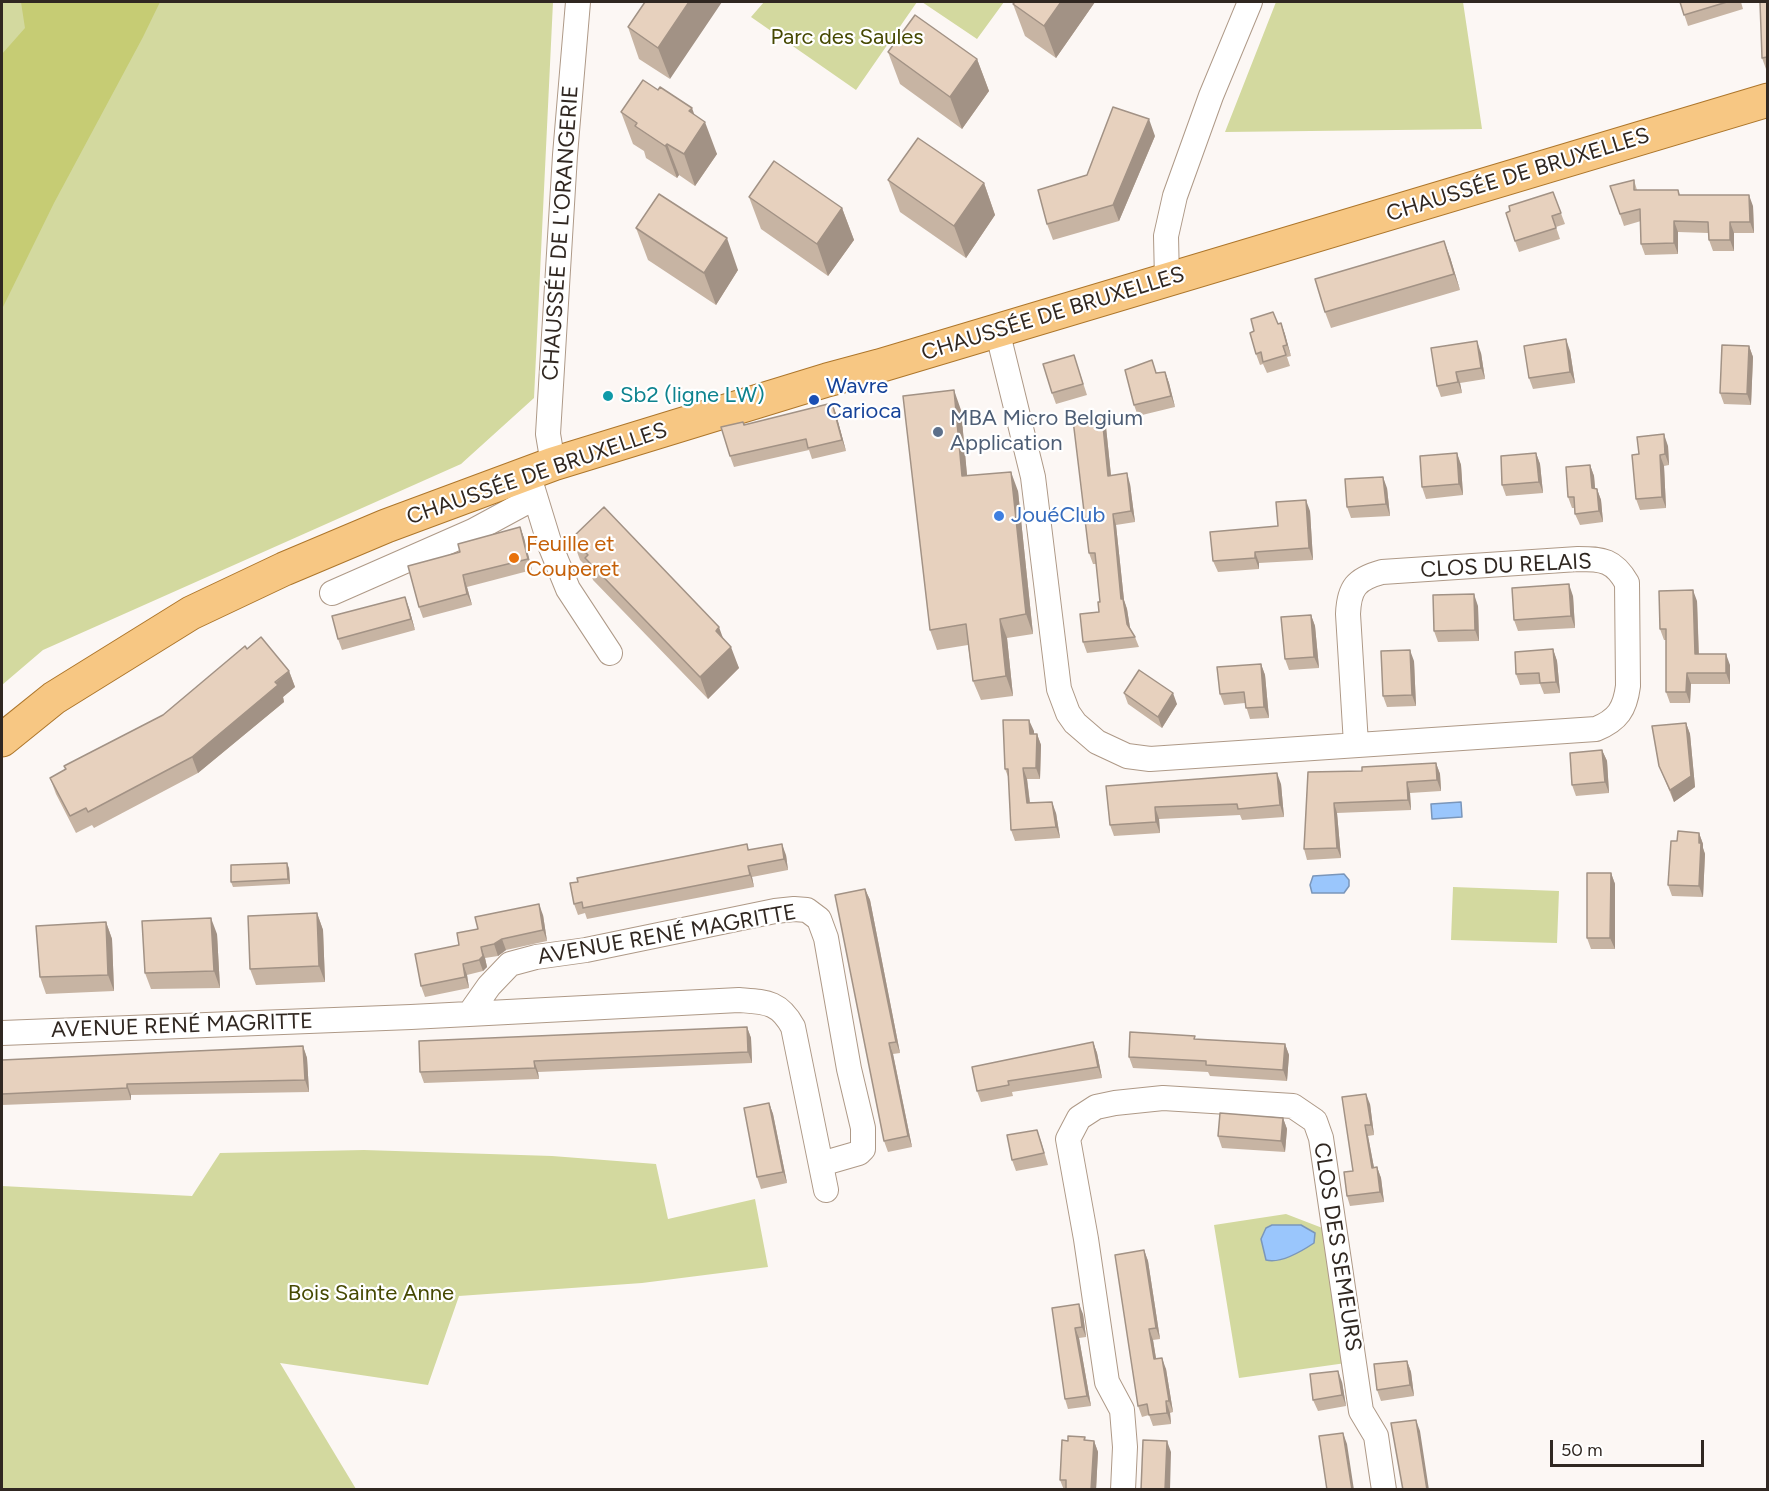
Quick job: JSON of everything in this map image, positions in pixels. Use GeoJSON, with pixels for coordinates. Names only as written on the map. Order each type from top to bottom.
{"type":"FeatureCollection","features":[{"type":"Feature","properties":{"kind":"main road","name":"CHAUSSÉE DE BRUXELLES"},"geometry":{"type":"LineString","coordinates":[[2,740],[54,699],[191,613],[284,569],[386,526],[539,478],[827,380],[1767,100]]}},
{"type":"Feature","properties":{"kind":"street","name":"CHAUSSÉE DE L'ORANGERIE"},"geometry":{"type":"LineString","coordinates":[[578,2],[565,155],[548,434],[539,478],[550,545],[568,589],[610,653]]}},
{"type":"Feature","properties":{"kind":"street"},"geometry":{"type":"LineString","coordinates":[[1167,280],[1166,236],[1175,196],[1211,96],[1250,2]]}},
{"type":"Feature","properties":{"kind":"street","name":"CLOS DU RELAIS"},"geometry":{"type":"LineString","coordinates":[[997,330],[1033,477],[1059,689],[1068,713],[1088,736],[1128,756],[1150,759],[1596,729],[1609,724],[1626,702],[1628,686],[1627,583],[1619,569],[1598,559],[1578,559],[1383,572],[1371,575],[1359,582],[1349,596],[1348,614],[1356,744]]}},
{"type":"Feature","properties":{"kind":"street"},"geometry":{"type":"LineString","coordinates":[[332,593],[473,531],[539,478]]}},
{"type":"Feature","properties":{"kind":"street","name":"AVENUE RENÉ MAGRITTE"},"geometry":{"type":"LineString","coordinates":[[470,1013],[489,986],[510,964],[775,911],[807,910],[819,918],[826,938],[847,1058],[863,1128],[863,1149],[859,1154],[821,1164]]}},
{"type":"Feature","properties":{"kind":"street","name":"AVENUE RENÉ MAGRITTE"},"geometry":{"type":"LineString","coordinates":[[2,1033],[739,1000],[765,1002],[775,1005],[788,1017],[793,1027],[826,1190]]}},
{"type":"Feature","properties":{"kind":"street","name":"CLOS DES SEMEURS"},"geometry":{"type":"LineString","coordinates":[[1123,1490],[1125,1447],[1122,1410],[1107,1382],[1086,1239],[1068,1139],[1079,1118],[1096,1107],[1114,1102],[1163,1098],[1293,1106],[1315,1121],[1321,1138],[1361,1412],[1376,1436],[1384,1490]]}},
{"type":"Feature","properties":{"kind":"green space"},"geometry":{"type":"Polygon","coordinates":[[[2,2],[553,2],[534,398],[461,464],[43,650],[2,685],[2,2]]]}},
{"type":"Feature","properties":{"kind":"green space"},"geometry":{"type":"Polygon","coordinates":[[[21,2],[160,2],[54,203],[2,309],[2,54],[25,28],[21,2]]]}},
{"type":"Feature","properties":{"kind":"green space","name":"Parc des Saules"},"geometry":{"type":"Polygon","coordinates":[[[764,2],[917,2],[856,90],[751,17],[764,2]]]}},
{"type":"Feature","properties":{"kind":"green space","name":"Parc des Saules"},"geometry":{"type":"Polygon","coordinates":[[[922,2],[1004,2],[977,39],[922,2]]]}},
{"type":"Feature","properties":{"kind":"green space"},"geometry":{"type":"Polygon","coordinates":[[[1276,2],[1463,2],[1482,129],[1225,132],[1276,2]]]}},
{"type":"Feature","properties":{"kind":"green space"},"geometry":{"type":"Polygon","coordinates":[[[1453,887],[1559,891],[1557,943],[1451,940],[1453,887]]]}},
{"type":"Feature","properties":{"kind":"green space","name":"Bois Sainte Anne"},"geometry":{"type":"Polygon","coordinates":[[[364,1150],[552,1156],[656,1164],[668,1219],[755,1199],[768,1267],[642,1283],[459,1296],[428,1385],[280,1363],[356,1489],[2,1489],[2,1186],[192,1196],[220,1153],[364,1150]]]}},
{"type":"Feature","properties":{"kind":"green space"},"geometry":{"type":"Polygon","coordinates":[[[1286,1214],[1325,1229],[1346,1363],[1239,1378],[1214,1225],[1286,1214]]]}},
{"type":"Feature","properties":{"kind":"water"},"geometry":{"type":"Polygon","coordinates":[[[1461,802],[1462,817],[1432,819],[1431,804],[1461,802]]]}},
{"type":"Feature","properties":{"kind":"water"},"geometry":{"type":"Polygon","coordinates":[[[1344,874],[1349,880],[1349,886],[1344,893],[1312,893],[1310,885],[1313,876],[1344,874]]]}},
{"type":"Feature","properties":{"kind":"water"},"geometry":{"type":"Polygon","coordinates":[[[1272,1225],[1301,1225],[1315,1233],[1314,1243],[1284,1258],[1266,1260],[1261,1239],[1266,1228],[1272,1225]]]}},
{"type":"Feature","properties":{"kind":"building"},"geometry":{"type":"Polygon","coordinates":[[[645,2],[689,2],[658,48],[628,27],[645,2]]]}},
{"type":"Feature","properties":{"kind":"building"},"geometry":{"type":"Polygon","coordinates":[[[1015,2],[1061,2],[1044,26],[1013,4],[1015,2]]]}},
{"type":"Feature","properties":{"kind":"building"},"geometry":{"type":"Polygon","coordinates":[[[1680,2],[1727,2],[1684,15],[1680,2]]]}},
{"type":"Feature","properties":{"kind":"building"},"geometry":{"type":"Polygon","coordinates":[[[1760,2],[1767,2],[1767,57],[1762,58],[1760,2]]]}},
{"type":"Feature","properties":{"kind":"building"},"geometry":{"type":"Polygon","coordinates":[[[915,15],[977,59],[950,97],[888,52],[915,15]]]}},
{"type":"Feature","properties":{"kind":"building"},"geometry":{"type":"Polygon","coordinates":[[[643,80],[658,90],[660,87],[692,108],[689,111],[705,122],[684,154],[667,144],[665,146],[635,126],[637,123],[621,112],[643,80]]]}},
{"type":"Feature","properties":{"kind":"building"},"geometry":{"type":"Polygon","coordinates":[[[1113,107],[1149,119],[1113,205],[1047,224],[1038,190],[1087,175],[1113,107]]]}},
{"type":"Feature","properties":{"kind":"building"},"geometry":{"type":"Polygon","coordinates":[[[918,138],[984,183],[954,226],[888,180],[918,138]]]}},
{"type":"Feature","properties":{"kind":"building"},"geometry":{"type":"Polygon","coordinates":[[[774,161],[842,208],[817,244],[749,197],[774,161]]]}},
{"type":"Feature","properties":{"kind":"building"},"geometry":{"type":"Polygon","coordinates":[[[1634,180],[1634,190],[1678,190],[1679,195],[1749,195],[1750,222],[1730,222],[1730,240],[1709,240],[1708,222],[1674,221],[1674,243],[1641,244],[1640,209],[1620,214],[1610,186],[1634,180]]]}},
{"type":"Feature","properties":{"kind":"building"},"geometry":{"type":"Polygon","coordinates":[[[1553,192],[1561,213],[1552,216],[1556,228],[1515,241],[1506,213],[1510,211],[1509,206],[1553,192]]]}},
{"type":"Feature","properties":{"kind":"building"},"geometry":{"type":"Polygon","coordinates":[[[659,194],[727,238],[704,273],[636,228],[659,194]]]}},
{"type":"Feature","properties":{"kind":"building"},"geometry":{"type":"Polygon","coordinates":[[[1444,241],[1454,274],[1325,312],[1315,279],[1444,241]]]}},
{"type":"Feature","properties":{"kind":"building"},"geometry":{"type":"Polygon","coordinates":[[[1273,312],[1278,324],[1281,323],[1287,345],[1283,346],[1286,355],[1263,362],[1261,352],[1256,354],[1250,333],[1254,331],[1251,319],[1273,312]]]}},
{"type":"Feature","properties":{"kind":"building"},"geometry":{"type":"Polygon","coordinates":[[[1566,339],[1570,372],[1529,378],[1524,346],[1566,339]]]}},
{"type":"Feature","properties":{"kind":"building"},"geometry":{"type":"Polygon","coordinates":[[[1477,341],[1481,368],[1456,372],[1458,382],[1437,386],[1431,348],[1477,341]]]}},
{"type":"Feature","properties":{"kind":"building"},"geometry":{"type":"Polygon","coordinates":[[[1722,345],[1749,346],[1747,394],[1720,393],[1722,345]]]}},
{"type":"Feature","properties":{"kind":"building"},"geometry":{"type":"Polygon","coordinates":[[[1074,355],[1083,384],[1052,393],[1043,364],[1074,355]]]}},
{"type":"Feature","properties":{"kind":"building"},"geometry":{"type":"Polygon","coordinates":[[[1152,360],[1156,373],[1165,372],[1171,396],[1134,405],[1125,370],[1152,360]]]}},
{"type":"Feature","properties":{"kind":"building"},"geometry":{"type":"Polygon","coordinates":[[[954,390],[962,476],[1011,472],[1026,614],[1000,619],[1006,676],[973,681],[966,624],[930,630],[903,396],[954,390]]]}},
{"type":"Feature","properties":{"kind":"building"},"geometry":{"type":"Polygon","coordinates":[[[832,403],[842,440],[808,448],[806,439],[730,456],[721,427],[743,422],[744,425],[832,403]]]}},
{"type":"Feature","properties":{"kind":"building"},"geometry":{"type":"Polygon","coordinates":[[[1102,416],[1108,476],[1127,473],[1131,511],[1113,514],[1121,599],[1123,599],[1127,624],[1135,637],[1083,642],[1080,614],[1099,612],[1098,602],[1100,602],[1095,553],[1089,553],[1073,420],[1102,416]]]}},
{"type":"Feature","properties":{"kind":"building"},"geometry":{"type":"Polygon","coordinates":[[[1664,434],[1665,454],[1660,455],[1662,497],[1636,499],[1632,455],[1639,454],[1637,437],[1664,434]]]}},
{"type":"Feature","properties":{"kind":"building"},"geometry":{"type":"Polygon","coordinates":[[[1457,453],[1459,484],[1422,487],[1420,456],[1457,453]]]}},
{"type":"Feature","properties":{"kind":"building"},"geometry":{"type":"Polygon","coordinates":[[[1536,453],[1539,482],[1502,485],[1501,456],[1536,453]]]}},
{"type":"Feature","properties":{"kind":"building"},"geometry":{"type":"Polygon","coordinates":[[[1590,465],[1592,488],[1597,489],[1599,511],[1575,514],[1574,497],[1568,497],[1566,467],[1590,465]]]}},
{"type":"Feature","properties":{"kind":"building"},"geometry":{"type":"Polygon","coordinates":[[[1383,477],[1386,504],[1347,507],[1345,479],[1383,477]]]}},
{"type":"Feature","properties":{"kind":"building"},"geometry":{"type":"Polygon","coordinates":[[[1306,500],[1309,548],[1255,552],[1255,558],[1213,561],[1210,532],[1278,526],[1276,502],[1306,500]]]}},
{"type":"Feature","properties":{"kind":"building"},"geometry":{"type":"Polygon","coordinates":[[[604,507],[719,627],[716,631],[731,647],[700,677],[585,558],[588,555],[572,538],[604,507]]]}},
{"type":"Feature","properties":{"kind":"building"},"geometry":{"type":"Polygon","coordinates":[[[520,527],[528,559],[463,575],[467,594],[419,607],[408,566],[460,552],[458,544],[520,527]]]}},
{"type":"Feature","properties":{"kind":"building"},"geometry":{"type":"Polygon","coordinates":[[[1569,584],[1571,616],[1514,620],[1512,588],[1569,584]]]}},
{"type":"Feature","properties":{"kind":"building"},"geometry":{"type":"Polygon","coordinates":[[[1693,590],[1695,654],[1726,654],[1726,673],[1687,673],[1686,692],[1666,692],[1666,629],[1660,629],[1659,591],[1693,590]]]}},
{"type":"Feature","properties":{"kind":"building"},"geometry":{"type":"Polygon","coordinates":[[[1474,594],[1475,630],[1434,631],[1433,595],[1474,594]]]}},
{"type":"Feature","properties":{"kind":"building"},"geometry":{"type":"Polygon","coordinates":[[[405,597],[411,619],[338,639],[332,616],[405,597]]]}},
{"type":"Feature","properties":{"kind":"building"},"geometry":{"type":"Polygon","coordinates":[[[1311,615],[1314,657],[1285,659],[1281,617],[1311,615]]]}},
{"type":"Feature","properties":{"kind":"building"},"geometry":{"type":"Polygon","coordinates":[[[261,637],[289,671],[275,682],[278,685],[192,757],[88,812],[86,808],[70,816],[50,778],[66,769],[64,766],[163,715],[245,646],[247,649],[261,637]]]}},
{"type":"Feature","properties":{"kind":"building"},"geometry":{"type":"Polygon","coordinates":[[[1553,649],[1556,682],[1540,683],[1539,673],[1516,674],[1515,652],[1553,649]]]}},
{"type":"Feature","properties":{"kind":"building"},"geometry":{"type":"Polygon","coordinates":[[[1410,650],[1412,695],[1383,696],[1381,651],[1410,650]]]}},
{"type":"Feature","properties":{"kind":"building"},"geometry":{"type":"Polygon","coordinates":[[[1261,664],[1264,707],[1246,708],[1244,692],[1220,694],[1217,667],[1261,664]]]}},
{"type":"Feature","properties":{"kind":"building"},"geometry":{"type":"Polygon","coordinates":[[[1139,670],[1173,693],[1158,717],[1124,693],[1139,670]]]}},
{"type":"Feature","properties":{"kind":"building"},"geometry":{"type":"Polygon","coordinates":[[[1003,720],[1029,720],[1030,734],[1037,734],[1036,768],[1023,768],[1027,803],[1052,802],[1056,827],[1011,830],[1003,720]]]}},
{"type":"Feature","properties":{"kind":"building"},"geometry":{"type":"Polygon","coordinates":[[[1686,723],[1691,776],[1670,790],[1659,766],[1652,726],[1686,723]]]}},
{"type":"Feature","properties":{"kind":"building"},"geometry":{"type":"Polygon","coordinates":[[[1602,750],[1605,782],[1572,785],[1570,753],[1602,750]]]}},
{"type":"Feature","properties":{"kind":"building"},"geometry":{"type":"Polygon","coordinates":[[[1436,763],[1437,780],[1407,782],[1408,800],[1334,803],[1337,848],[1304,849],[1308,772],[1362,771],[1362,767],[1436,763]]]}},
{"type":"Feature","properties":{"kind":"building"},"geometry":{"type":"Polygon","coordinates":[[[1277,773],[1280,805],[1238,809],[1237,804],[1155,807],[1156,822],[1110,825],[1106,786],[1277,773]]]}},
{"type":"Feature","properties":{"kind":"building"},"geometry":{"type":"Polygon","coordinates":[[[1678,831],[1699,833],[1699,843],[1701,843],[1699,886],[1668,885],[1671,841],[1677,841],[1678,831]]]}},
{"type":"Feature","properties":{"kind":"building"},"geometry":{"type":"Polygon","coordinates":[[[747,844],[748,850],[782,844],[784,859],[748,866],[750,875],[583,908],[582,902],[574,904],[570,883],[578,882],[577,878],[747,844]]]}},
{"type":"Feature","properties":{"kind":"building"},"geometry":{"type":"Polygon","coordinates":[[[287,863],[288,879],[231,882],[231,865],[287,863]]]}},
{"type":"Feature","properties":{"kind":"building"},"geometry":{"type":"Polygon","coordinates":[[[1587,873],[1611,873],[1610,938],[1587,938],[1587,873]]]}},
{"type":"Feature","properties":{"kind":"building"},"geometry":{"type":"Polygon","coordinates":[[[865,889],[896,1042],[889,1043],[908,1136],[884,1141],[835,895],[865,889]]]}},
{"type":"Feature","properties":{"kind":"building"},"geometry":{"type":"Polygon","coordinates":[[[539,904],[543,930],[502,939],[494,944],[481,947],[483,956],[479,960],[463,964],[465,977],[421,986],[415,954],[459,945],[457,933],[478,929],[475,917],[539,904]]]}},
{"type":"Feature","properties":{"kind":"building"},"geometry":{"type":"Polygon","coordinates":[[[317,913],[319,966],[250,969],[248,916],[317,913]]]}},
{"type":"Feature","properties":{"kind":"building"},"geometry":{"type":"Polygon","coordinates":[[[211,918],[214,971],[145,973],[142,921],[211,918]]]}},
{"type":"Feature","properties":{"kind":"building"},"geometry":{"type":"Polygon","coordinates":[[[106,922],[108,975],[40,977],[36,926],[106,922]]]}},
{"type":"Feature","properties":{"kind":"building"},"geometry":{"type":"Polygon","coordinates":[[[747,1027],[748,1052],[534,1061],[535,1068],[420,1072],[419,1041],[747,1027]]]}},
{"type":"Feature","properties":{"kind":"building"},"geometry":{"type":"Polygon","coordinates":[[[1130,1032],[1195,1036],[1194,1039],[1285,1044],[1283,1070],[1206,1065],[1206,1061],[1129,1057],[1130,1032]]]}},
{"type":"Feature","properties":{"kind":"building"},"geometry":{"type":"Polygon","coordinates":[[[1093,1042],[1098,1067],[1008,1081],[1009,1085],[977,1091],[972,1067],[1093,1042]]]}},
{"type":"Feature","properties":{"kind":"building"},"geometry":{"type":"Polygon","coordinates":[[[303,1046],[305,1080],[127,1084],[127,1088],[2,1094],[2,1060],[303,1046]]]}},
{"type":"Feature","properties":{"kind":"building"},"geometry":{"type":"Polygon","coordinates":[[[1366,1094],[1371,1125],[1365,1125],[1372,1168],[1377,1167],[1380,1192],[1347,1196],[1344,1172],[1353,1171],[1342,1097],[1366,1094]]]}},
{"type":"Feature","properties":{"kind":"building"},"geometry":{"type":"Polygon","coordinates":[[[769,1103],[783,1172],[757,1177],[744,1108],[769,1103]]]}},
{"type":"Feature","properties":{"kind":"building"},"geometry":{"type":"Polygon","coordinates":[[[1220,1113],[1283,1118],[1281,1141],[1218,1136],[1220,1113]]]}},
{"type":"Feature","properties":{"kind":"building"},"geometry":{"type":"Polygon","coordinates":[[[1037,1130],[1044,1153],[1012,1160],[1007,1135],[1037,1130]]]}},
{"type":"Feature","properties":{"kind":"building"},"geometry":{"type":"Polygon","coordinates":[[[1144,1250],[1156,1328],[1149,1329],[1154,1359],[1162,1358],[1169,1401],[1166,1401],[1167,1413],[1149,1415],[1147,1404],[1138,1406],[1115,1255],[1144,1250]]]}},
{"type":"Feature","properties":{"kind":"building"},"geometry":{"type":"Polygon","coordinates":[[[1079,1304],[1082,1327],[1075,1328],[1087,1396],[1065,1399],[1052,1308],[1079,1304]]]}},
{"type":"Feature","properties":{"kind":"building"},"geometry":{"type":"Polygon","coordinates":[[[1407,1361],[1410,1385],[1377,1390],[1374,1364],[1407,1361]]]}},
{"type":"Feature","properties":{"kind":"building"},"geometry":{"type":"Polygon","coordinates":[[[1338,1371],[1342,1395],[1313,1400],[1310,1374],[1338,1371]]]}},
{"type":"Feature","properties":{"kind":"building"},"geometry":{"type":"Polygon","coordinates":[[[1416,1420],[1427,1490],[1403,1490],[1391,1423],[1416,1420]]]}},
{"type":"Feature","properties":{"kind":"building"},"geometry":{"type":"Polygon","coordinates":[[[1343,1433],[1352,1490],[1327,1490],[1319,1436],[1343,1433]]]}},
{"type":"Feature","properties":{"kind":"building"},"geometry":{"type":"Polygon","coordinates":[[[1068,1436],[1085,1437],[1084,1440],[1094,1441],[1091,1490],[1066,1490],[1066,1480],[1060,1480],[1062,1440],[1068,1441],[1068,1436]]]}},
{"type":"Feature","properties":{"kind":"building"},"geometry":{"type":"Polygon","coordinates":[[[1143,1440],[1167,1441],[1165,1490],[1141,1490],[1143,1440]]]}},
{"type":"Feature","properties":{"kind":"place","name":"Sb2 (ligne LW)"},"geometry":{"type":"Point","coordinates":[608,396]}},
{"type":"Feature","properties":{"kind":"place","name":"Wavre Carioca"},"geometry":{"type":"Point","coordinates":[814,400]}},
{"type":"Feature","properties":{"kind":"place","name":"MBA Micro Belgium Application"},"geometry":{"type":"Point","coordinates":[938,432]}},
{"type":"Feature","properties":{"kind":"place","name":"JouéClub"},"geometry":{"type":"Point","coordinates":[999,516]}},
{"type":"Feature","properties":{"kind":"place","name":"Feuille et Couperet"},"geometry":{"type":"Point","coordinates":[514,558]}}]}
